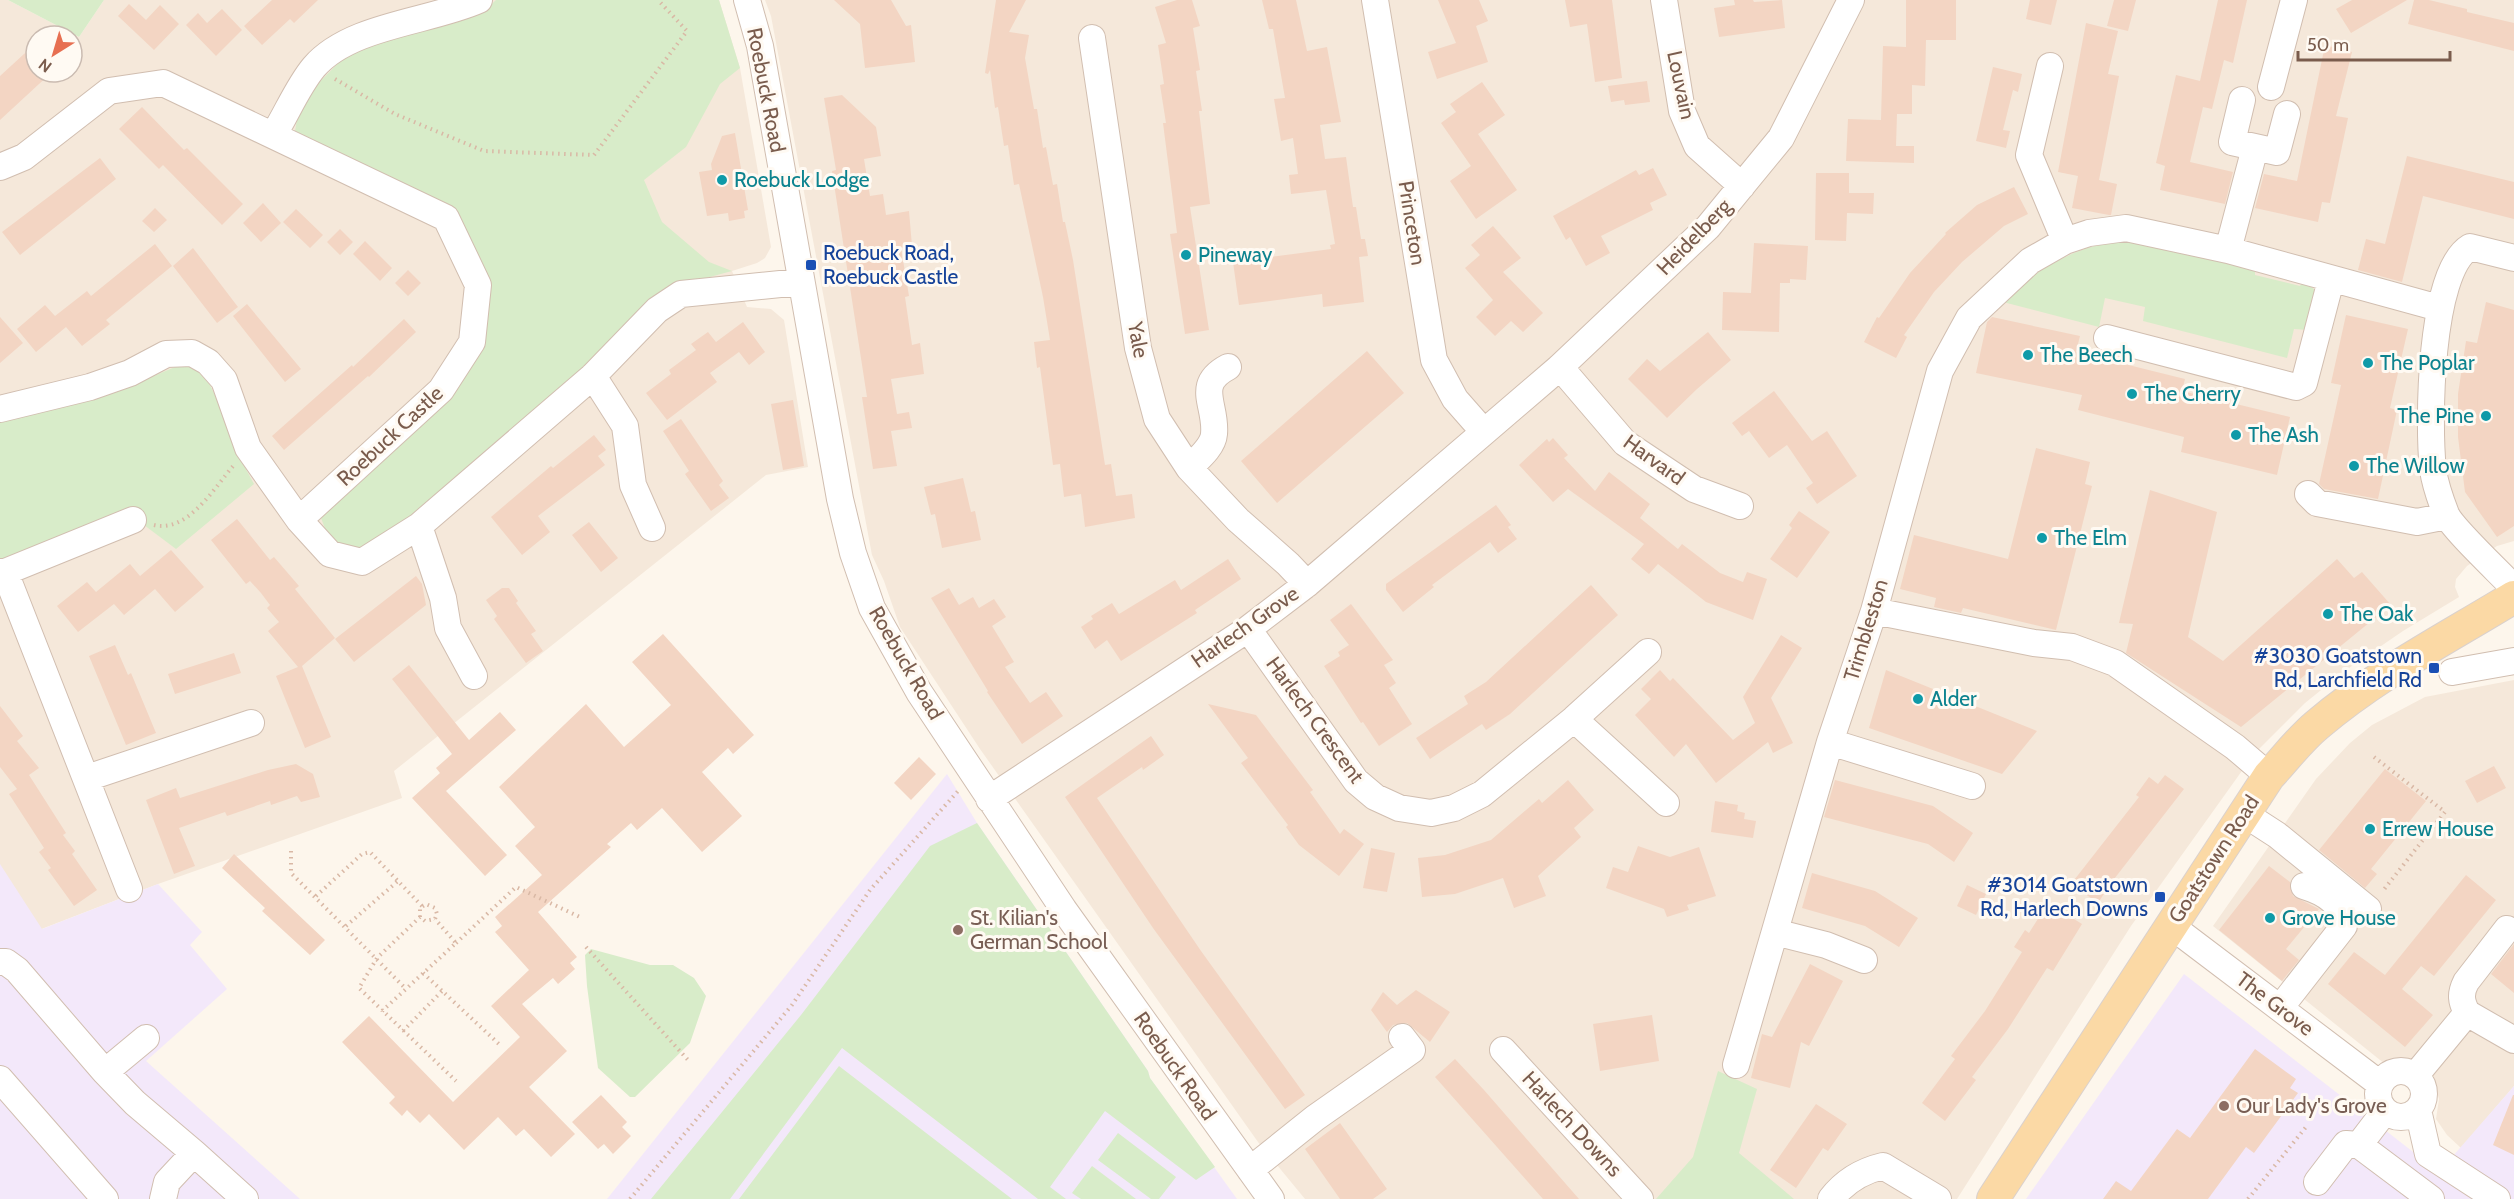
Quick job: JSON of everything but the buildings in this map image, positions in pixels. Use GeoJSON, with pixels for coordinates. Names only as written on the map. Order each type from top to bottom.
{"type":"FeatureCollection","features":[{"type":"Feature","properties":{"kind":"main road","name":"Goatstown Road"},"geometry":{"type":"LineString","coordinates":[[1993,1199],[2269,776],[2315,727],[2348,701],[2424,648],[2514,597]]}},
{"type":"Feature","properties":{"kind":"street"},"geometry":{"type":"LineString","coordinates":[[274,134],[314,67],[341,45],[385,29],[453,12],[479,0]]}},
{"type":"Feature","properties":{"kind":"street","name":"Roebuck Road"},"geometry":{"type":"LineString","coordinates":[[747,0],[760,46],[840,499],[853,553],[872,608],[890,643],[989,799],[1064,910],[1271,1199]]}},
{"type":"Feature","properties":{"kind":"street","name":"Princeton"},"geometry":{"type":"LineString","coordinates":[[1375,0],[1434,360],[1455,399],[1484,432]]}},
{"type":"Feature","properties":{"kind":"street","name":"Louvain"},"geometry":{"type":"LineString","coordinates":[[1664,0],[1682,111],[1697,146],[1742,186]]}},
{"type":"Feature","properties":{"kind":"street","name":"Heidelberg"},"geometry":{"type":"LineString","coordinates":[[1484,432],[1560,367],[1708,227],[1781,138],[1851,0]]}},
{"type":"Feature","properties":{"kind":"street"},"geometry":{"type":"LineString","coordinates":[[2271,87],[2294,0]]}},
{"type":"Feature","properties":{"kind":"street","name":"Yale"},"geometry":{"type":"LineString","coordinates":[[1092,38],[1138,348],[1157,419],[1189,468],[1238,520],[1288,564],[1306,584]]}},
{"type":"Feature","properties":{"kind":"street"},"geometry":{"type":"LineString","coordinates":[[2050,66],[2030,155],[2065,241]]}},
{"type":"Feature","properties":{"kind":"street","name":"Roebuck Castle"},"geometry":{"type":"LineString","coordinates":[[0,167],[24,157],[109,91],[163,83],[446,218],[478,285],[472,342],[441,390],[299,520]]}},
{"type":"Feature","properties":{"kind":"street"},"geometry":{"type":"LineString","coordinates":[[2242,100],[2232,142],[2277,153],[2287,114]]}},
{"type":"Feature","properties":{"kind":"street"},"geometry":{"type":"LineString","coordinates":[[2228,250],[2255,148]]}},
{"type":"Feature","properties":{"kind":"street","name":"Trimbleston"},"geometry":{"type":"LineString","coordinates":[[1736,1065],[1830,742],[1874,611],[1940,371],[1969,318],[2030,261],[2065,241],[2089,233],[2126,228],[2228,250],[2439,308]]}},
{"type":"Feature","properties":{"kind":"street"},"geometry":{"type":"LineString","coordinates":[[2514,258],[2470,247],[2460,253],[2439,308],[2430,404],[2433,472],[2447,516],[2514,588]]}},
{"type":"Feature","properties":{"kind":"street"},"geometry":{"type":"LineString","coordinates":[[2108,338],[2296,387],[2304,383],[2331,280]]}},
{"type":"Feature","properties":{"kind":"street"},"geometry":{"type":"LineString","coordinates":[[0,409],[90,387],[130,373],[166,354],[192,353],[208,362],[224,380],[248,448],[299,520],[330,554],[362,562],[419,526],[593,376],[657,310],[681,294],[800,282]]}},
{"type":"Feature","properties":{"kind":"street"},"geometry":{"type":"LineString","coordinates":[[1189,468],[1206,450],[1214,436],[1208,389],[1214,374],[1228,367]]}},
{"type":"Feature","properties":{"kind":"street","name":"Harvard"},"geometry":{"type":"LineString","coordinates":[[1560,367],[1625,443],[1694,489],[1740,506]]}},
{"type":"Feature","properties":{"kind":"street"},"geometry":{"type":"LineString","coordinates":[[593,376],[625,426],[633,485],[652,528]]}},
{"type":"Feature","properties":{"kind":"street","name":"Harlech Grove"},"geometry":{"type":"LineString","coordinates":[[989,799],[1248,628],[1306,584],[1484,432]]}},
{"type":"Feature","properties":{"kind":"street"},"geometry":{"type":"LineString","coordinates":[[2308,494],[2317,502],[2418,522],[2447,516]]}},
{"type":"Feature","properties":{"kind":"street"},"geometry":{"type":"LineString","coordinates":[[129,889],[87,778],[3,572],[133,520]]}},
{"type":"Feature","properties":{"kind":"street"},"geometry":{"type":"LineString","coordinates":[[419,526],[443,598],[448,628],[474,676]]}},
{"type":"Feature","properties":{"kind":"street"},"geometry":{"type":"LineString","coordinates":[[1874,611],[2034,643],[2072,647],[2115,663],[2235,747],[2269,776]]}},
{"type":"Feature","properties":{"kind":"street","name":"Harlech Crescent"},"geometry":{"type":"LineString","coordinates":[[1248,628],[1356,781],[1375,797],[1399,808],[1431,813],[1454,808],[1482,794],[1574,719],[1648,652]]}},
{"type":"Feature","properties":{"kind":"street"},"geometry":{"type":"LineString","coordinates":[[2452,672],[2514,661]]}},
{"type":"Feature","properties":{"kind":"street"},"geometry":{"type":"LineString","coordinates":[[1574,719],[1666,803]]}},
{"type":"Feature","properties":{"kind":"street"},"geometry":{"type":"LineString","coordinates":[[87,778],[251,723]]}},
{"type":"Feature","properties":{"kind":"street"},"geometry":{"type":"LineString","coordinates":[[1830,742],[1972,786]]}},
{"type":"Feature","properties":{"kind":"street"},"geometry":{"type":"LineString","coordinates":[[2243,813],[2277,835],[2368,909]]}},
{"type":"Feature","properties":{"kind":"street"},"geometry":{"type":"LineString","coordinates":[[2280,1008],[2344,926],[2344,916],[2336,904],[2320,891],[2304,886]]}},
{"type":"Feature","properties":{"kind":"street","name":"The Grove"},"geometry":{"type":"LineString","coordinates":[[2170,925],[2380,1084]]}},
{"type":"Feature","properties":{"kind":"street"},"geometry":{"type":"LineString","coordinates":[[2507,929],[2461,991],[2462,1002],[2467,1013],[2514,1040]]}},
{"type":"Feature","properties":{"kind":"street"},"geometry":{"type":"LineString","coordinates":[[1775,932],[1826,945],[1864,960]]}},
{"type":"Feature","properties":{"kind":"street"},"geometry":{"type":"LineString","coordinates":[[0,962],[6,962],[17,970],[105,1072],[135,1103],[245,1199]]}},
{"type":"Feature","properties":{"kind":"street"},"geometry":{"type":"LineString","coordinates":[[2415,1076],[2467,1013]]}},
{"type":"Feature","properties":{"kind":"street"},"geometry":{"type":"LineString","coordinates":[[1250,1170],[1315,1118],[1412,1050],[1402,1037]]}},
{"type":"Feature","properties":{"kind":"street"},"geometry":{"type":"LineString","coordinates":[[105,1072],[146,1038]]}},
{"type":"Feature","properties":{"kind":"street","name":"Harlech Downs"},"geometry":{"type":"LineString","coordinates":[[1503,1050],[1640,1199]]}},
{"type":"Feature","properties":{"kind":"street"},"geometry":{"type":"LineString","coordinates":[[2418,1110],[2405,1117],[2398,1117],[2385,1111],[2378,1098],[2380,1084],[2396,1071],[2415,1076],[2424,1089],[2424,1096],[2418,1110],[2428,1154],[2497,1199]]}},
{"type":"Feature","properties":{"kind":"street"},"geometry":{"type":"LineString","coordinates":[[0,1079],[105,1199]]}},
{"type":"Feature","properties":{"kind":"street"},"geometry":{"type":"LineString","coordinates":[[2359,1145],[2385,1111]]}},
{"type":"Feature","properties":{"kind":"street"},"geometry":{"type":"LineString","coordinates":[[2317,1182],[2346,1144],[2359,1145],[2431,1199]]}},
{"type":"Feature","properties":{"kind":"street"},"geometry":{"type":"LineString","coordinates":[[163,1199],[167,1182],[194,1153]]}},
{"type":"Feature","properties":{"kind":"street"},"geometry":{"type":"LineString","coordinates":[[1831,1199],[1837,1191],[1865,1170],[1883,1166],[1938,1199]]}},
{"type":"Feature","properties":{"kind":"path"},"geometry":{"type":"LineString","coordinates":[[314,67],[395,114],[484,151],[594,155],[687,31],[658,0]]}},
{"type":"Feature","properties":{"kind":"path"},"geometry":{"type":"LineString","coordinates":[[133,520],[167,528],[188,518],[248,448]]}},
{"type":"Feature","properties":{"kind":"path"},"geometry":{"type":"LineString","coordinates":[[2368,909],[2445,812],[2374,757]]}},
{"type":"Feature","properties":{"kind":"path"},"geometry":{"type":"LineString","coordinates":[[630,1199],[792,1005],[870,890],[974,776]]}},
{"type":"Feature","properties":{"kind":"path"},"geometry":{"type":"LineString","coordinates":[[291,851],[291,873],[406,989]]}},
{"type":"Feature","properties":{"kind":"path"},"geometry":{"type":"LineString","coordinates":[[316,896],[362,854],[370,852],[422,906]]}},
{"type":"Feature","properties":{"kind":"path"},"geometry":{"type":"LineString","coordinates":[[346,926],[398,881]]}},
{"type":"Feature","properties":{"kind":"path"},"geometry":{"type":"LineString","coordinates":[[382,1011],[516,887],[582,918]]}},
{"type":"Feature","properties":{"kind":"path"},"geometry":{"type":"LineString","coordinates":[[422,906],[430,904],[435,908],[437,914],[435,919]]}},
{"type":"Feature","properties":{"kind":"path"},"geometry":{"type":"LineString","coordinates":[[422,906],[420,917],[377,958],[359,988],[456,1081]]}},
{"type":"Feature","properties":{"kind":"path"},"geometry":{"type":"LineString","coordinates":[[420,917],[425,921],[435,919]]}},
{"type":"Feature","properties":{"kind":"path"},"geometry":{"type":"LineString","coordinates":[[435,919],[456,943]]}},
{"type":"Feature","properties":{"kind":"path"},"geometry":{"type":"LineString","coordinates":[[585,947],[688,1060]]}},
{"type":"Feature","properties":{"kind":"path"},"geometry":{"type":"LineString","coordinates":[[423,974],[500,1045]]}},
{"type":"Feature","properties":{"kind":"path"},"geometry":{"type":"LineString","coordinates":[[403,1030],[442,991]]}},
{"type":"Feature","properties":{"kind":"path"},"geometry":{"type":"LineString","coordinates":[[2248,1199],[2306,1126]]}},
{"type":"Feature","properties":{"kind":"shaded area"},"geometry":{"type":"Polygon","coordinates":[[[0,0],[8,0],[54,24],[24,24],[24,84],[84,84],[84,30],[104,0],[719,0],[740,68],[771,247],[765,258],[757,263],[732,271],[747,307],[771,309],[784,320],[808,467],[766,475],[394,771],[402,798],[158,884],[0,945],[0,0]]]}},
{"type":"Feature","properties":{"kind":"shaded area"},"geometry":{"type":"Polygon","coordinates":[[[765,0],[2514,0],[2514,541],[2497,546],[2467,566],[2456,579],[2455,587],[2459,597],[2403,631],[2346,670],[2305,703],[2254,754],[2131,926],[1957,1199],[1305,1199],[1258,1142],[980,749],[900,627],[872,555],[771,16],[765,0]]]}},
{"type":"Feature","properties":{"kind":"shaded area"},"geometry":{"type":"Polygon","coordinates":[[[2514,680],[2514,1086],[2461,1148],[2447,1135],[2436,1119],[2439,1099],[2432,1076],[2413,1062],[2385,1064],[2213,926],[2316,779],[2350,743],[2372,725],[2425,697],[2514,680]]]}},
{"type":"Feature","properties":{"kind":"shaded area","name":"St. Kilian's German School"},"geometry":{"type":"Polygon","coordinates":[[[947,774],[977,823],[1148,1071],[1150,1078],[1237,1199],[607,1199],[947,774]]]}},
{"type":"Feature","properties":{"kind":"shaded area"},"geometry":{"type":"Polygon","coordinates":[[[0,864],[42,929],[158,884],[202,932],[190,945],[227,989],[146,1061],[300,1199],[0,1199],[0,864]]]}},
{"type":"Feature","properties":{"kind":"shaded area","name":"Our Lady's Grove"},"geometry":{"type":"Polygon","coordinates":[[[2184,974],[2439,1172],[2514,1086],[2514,1199],[2026,1199],[2184,974]]]}},
{"type":"Feature","properties":{"kind":"green space"},"geometry":{"type":"Polygon","coordinates":[[[8,0],[104,0],[84,30],[84,24],[54,24],[8,0]]]}},
{"type":"Feature","properties":{"kind":"green space"},"geometry":{"type":"Polygon","coordinates":[[[496,0],[719,0],[740,68],[720,84],[686,147],[644,180],[662,222],[709,262],[732,271],[669,288],[616,340],[393,532],[357,552],[331,544],[321,518],[479,350],[450,206],[295,131],[300,102],[350,51],[482,13],[496,0]]]}},
{"type":"Feature","properties":{"kind":"green space"},"geometry":{"type":"Polygon","coordinates":[[[2127,240],[2255,269],[2255,275],[2300,286],[2303,280],[2316,291],[2308,330],[2294,329],[2287,358],[2143,321],[2145,307],[2105,298],[2099,327],[1999,301],[2058,260],[2090,247],[2127,240]]]}},
{"type":"Feature","properties":{"kind":"green space"},"geometry":{"type":"Polygon","coordinates":[[[182,364],[195,368],[210,385],[228,422],[235,449],[254,484],[176,549],[144,525],[134,511],[127,508],[97,520],[95,529],[0,563],[0,419],[116,392],[182,364]]]}},
{"type":"Feature","properties":{"kind":"green space","name":"St. Kilian's German School"},"geometry":{"type":"Polygon","coordinates":[[[977,823],[1148,1071],[1150,1078],[1215,1167],[1196,1180],[1105,1111],[1050,1187],[1066,1199],[1038,1199],[842,1048],[730,1199],[651,1199],[801,1015],[930,846],[977,823]]]}},
{"type":"Feature","properties":{"kind":"green space"},"geometry":{"type":"Polygon","coordinates":[[[591,949],[650,965],[673,965],[694,978],[706,996],[690,1043],[635,1097],[630,1097],[598,1068],[585,955],[591,949]]]}},
{"type":"Feature","properties":{"kind":"green space"},"geometry":{"type":"Polygon","coordinates":[[[839,1066],[1012,1199],[739,1199],[839,1066]]]}},
{"type":"Feature","properties":{"kind":"green space"},"geometry":{"type":"Polygon","coordinates":[[[1718,1071],[1757,1089],[1739,1153],[1794,1199],[1656,1199],[1693,1157],[1718,1071]]]}},
{"type":"Feature","properties":{"kind":"green space"},"geometry":{"type":"Polygon","coordinates":[[[1118,1133],[1176,1177],[1159,1199],[1151,1199],[1098,1160],[1118,1133]]]}},
{"type":"Feature","properties":{"kind":"green space"},"geometry":{"type":"Polygon","coordinates":[[[1092,1166],[1136,1199],[1081,1199],[1072,1193],[1092,1166]]]}},
{"type":"Feature","properties":{"kind":"place","name":"Roebuck Lodge"},"geometry":{"type":"Point","coordinates":[722,180]}},
{"type":"Feature","properties":{"kind":"place","name":"Pineway"},"geometry":{"type":"Point","coordinates":[1186,255]}},
{"type":"Feature","properties":{"kind":"place","name":"Roebuck Road, Roebuck Castle"},"geometry":{"type":"Point","coordinates":[811,265]}},
{"type":"Feature","properties":{"kind":"place","name":"The Beech"},"geometry":{"type":"Point","coordinates":[2028,355]}},
{"type":"Feature","properties":{"kind":"place","name":"The Poplar"},"geometry":{"type":"Point","coordinates":[2368,363]}},
{"type":"Feature","properties":{"kind":"place","name":"The Cherry"},"geometry":{"type":"Point","coordinates":[2132,394]}},
{"type":"Feature","properties":{"kind":"place","name":"The Pine"},"geometry":{"type":"Point","coordinates":[2486,416]}},
{"type":"Feature","properties":{"kind":"place","name":"The Ash"},"geometry":{"type":"Point","coordinates":[2236,435]}},
{"type":"Feature","properties":{"kind":"place","name":"The Willow"},"geometry":{"type":"Point","coordinates":[2354,466]}},
{"type":"Feature","properties":{"kind":"place","name":"The Elm"},"geometry":{"type":"Point","coordinates":[2042,538]}},
{"type":"Feature","properties":{"kind":"place","name":"The Oak"},"geometry":{"type":"Point","coordinates":[2328,614]}},
{"type":"Feature","properties":{"kind":"place","name":"#3030 Goatstown Rd, Larchfield Rd"},"geometry":{"type":"Point","coordinates":[2434,668]}},
{"type":"Feature","properties":{"kind":"place","name":"Alder"},"geometry":{"type":"Point","coordinates":[1918,699]}},
{"type":"Feature","properties":{"kind":"place","name":"Errew House"},"geometry":{"type":"Point","coordinates":[2370,829]}},
{"type":"Feature","properties":{"kind":"place","name":"#3014 Goatstown Rd, Harlech Downs"},"geometry":{"type":"Point","coordinates":[2160,897]}},
{"type":"Feature","properties":{"kind":"place","name":"Grove House"},"geometry":{"type":"Point","coordinates":[2270,918]}},
{"type":"Feature","properties":{"kind":"place","name":"St. Kilian's German School"},"geometry":{"type":"Point","coordinates":[958,930]}},
{"type":"Feature","properties":{"kind":"place","name":"Our Lady's Grove"},"geometry":{"type":"Point","coordinates":[2224,1106]}}]}
